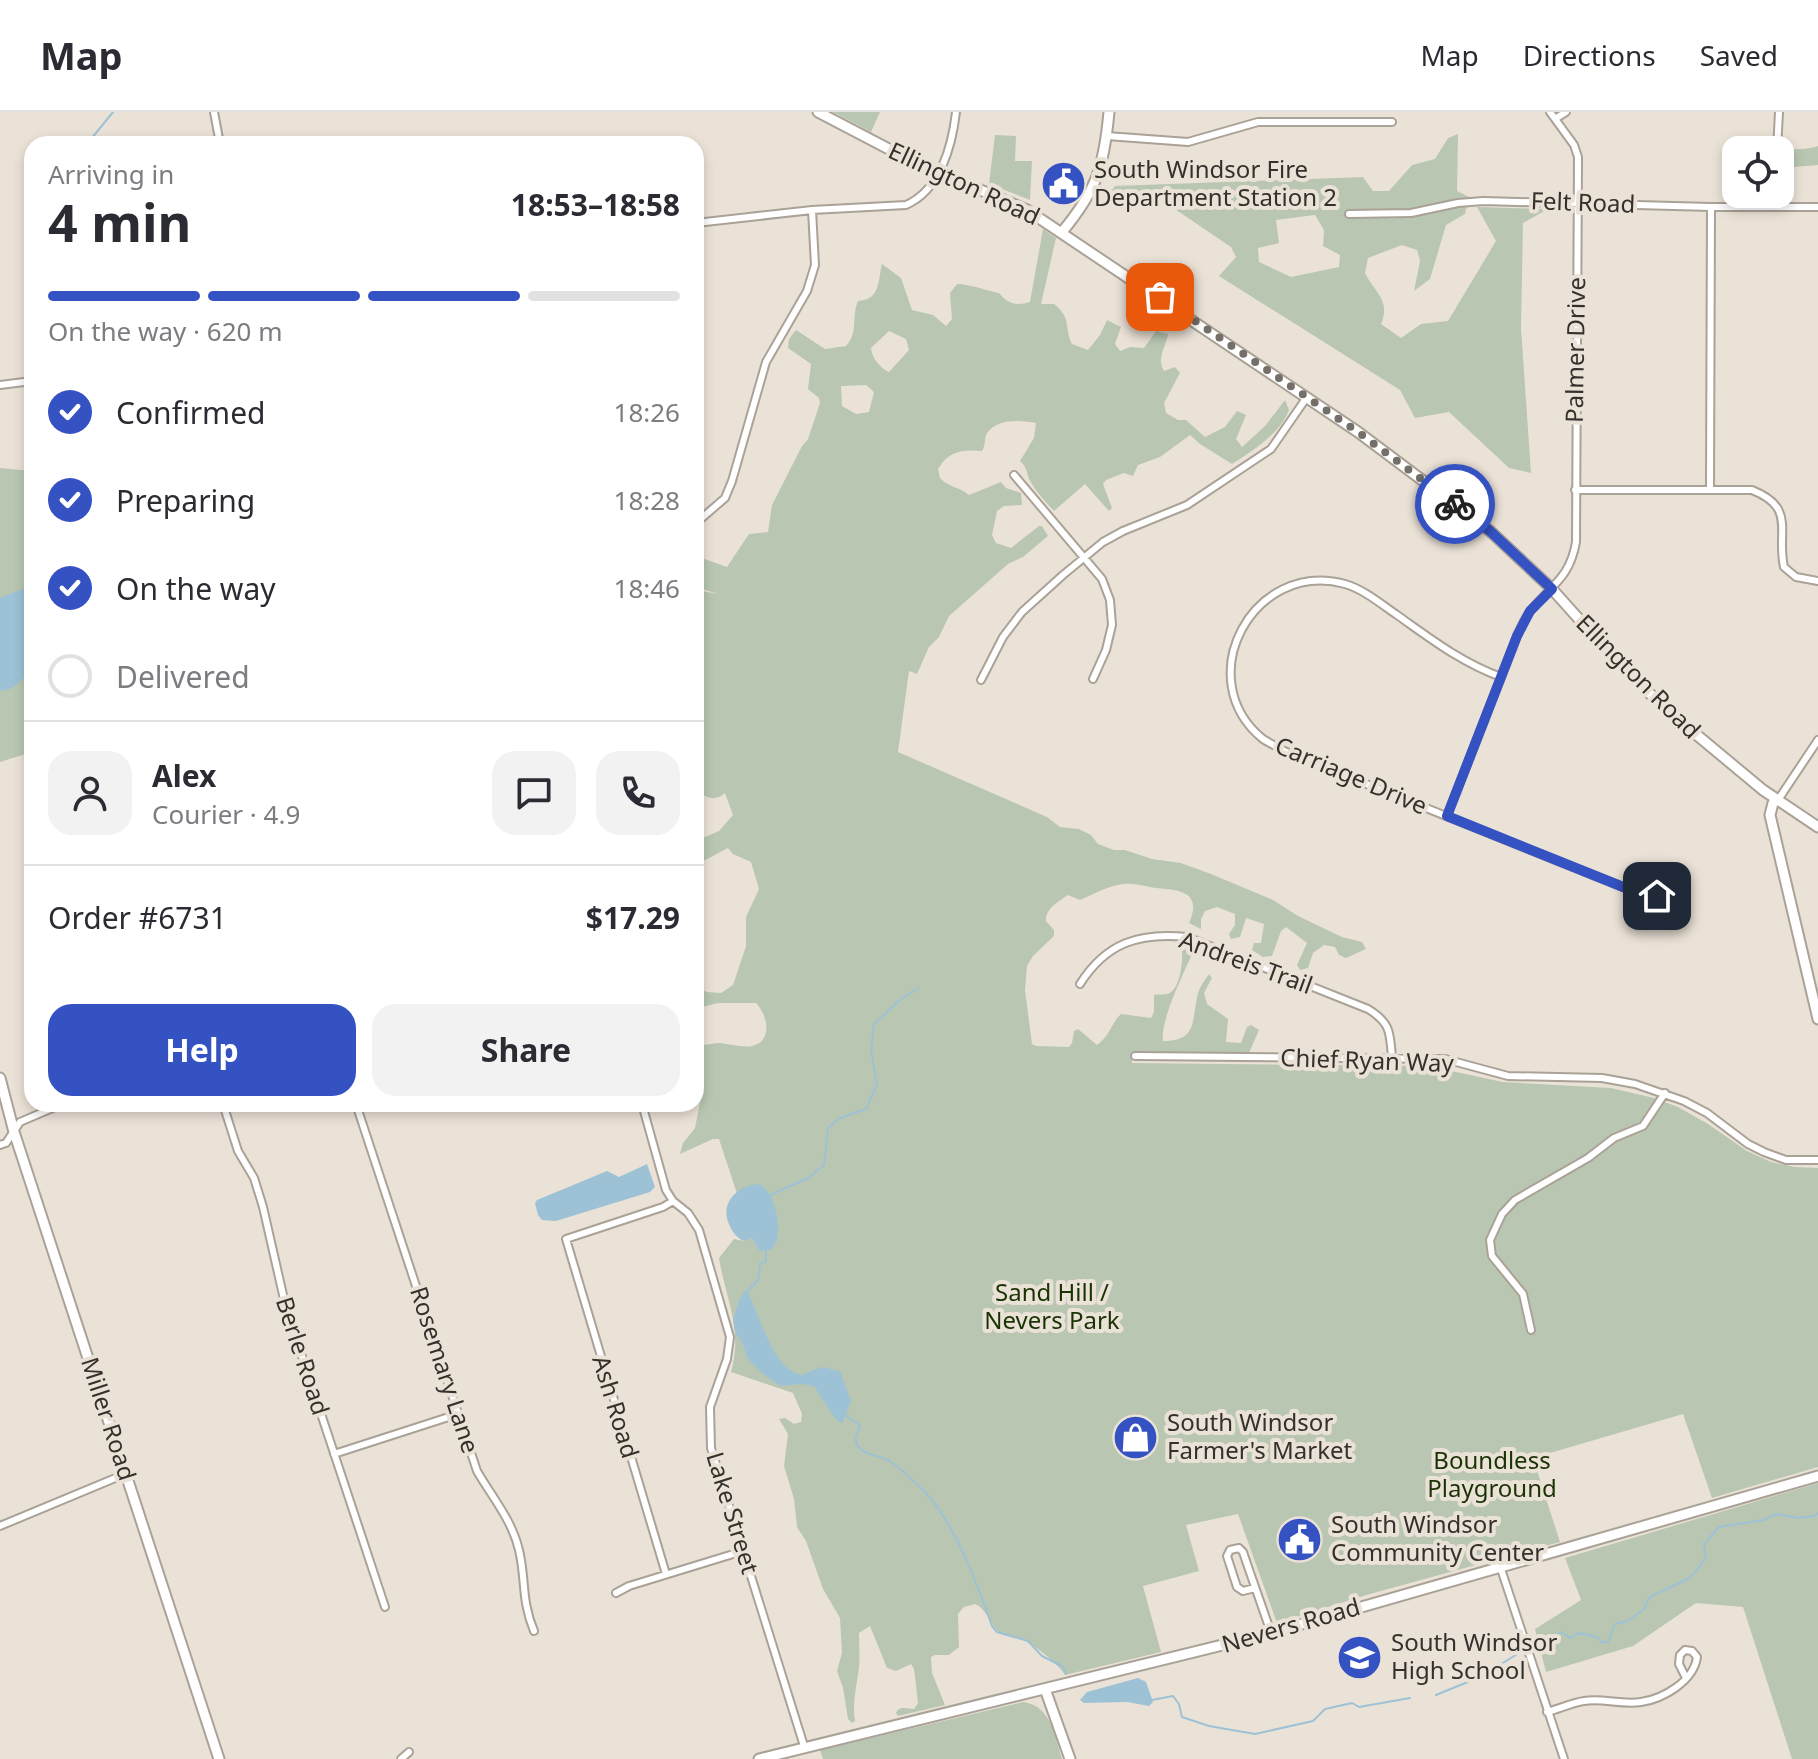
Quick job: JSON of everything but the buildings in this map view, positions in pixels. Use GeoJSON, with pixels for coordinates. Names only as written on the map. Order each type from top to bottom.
{"type":"FeatureCollection","features":[{"type":"Feature","properties":{"kind":"street"},"geometry":{"type":"LineString","coordinates":[[214,112],[218,136]]}},
{"type":"Feature","properties":{"kind":"street","name":"Ellington Road"},"geometry":{"type":"LineString","coordinates":[[818,112],[939,173],[1027,210],[1307,397],[1490,531],[1552,589],[1620,665],[1668,711],[1778,800],[1818,827]]}},
{"type":"Feature","properties":{"kind":"street"},"geometry":{"type":"LineString","coordinates":[[704,222],[812,210],[906,205],[924,194],[939,173],[952,139],[956,112]]}},
{"type":"Feature","properties":{"kind":"street"},"geometry":{"type":"LineString","coordinates":[[1062,232],[1095,186],[1107,136],[1109,112]]}},
{"type":"Feature","properties":{"kind":"street","name":"Palmer Drive"},"geometry":{"type":"LineString","coordinates":[[1447,816],[1517,636],[1530,611],[1565,575],[1573,559],[1576,542],[1578,157],[1574,145],[1550,112]]}},
{"type":"Feature","properties":{"kind":"street"},"geometry":{"type":"LineString","coordinates":[[1555,119],[1566,112]]}},
{"type":"Feature","properties":{"kind":"street"},"geometry":{"type":"LineString","coordinates":[[1778,136],[1779,112]]}},
{"type":"Feature","properties":{"kind":"street"},"geometry":{"type":"LineString","coordinates":[[1107,136],[1188,142],[1258,122],[1392,122]]}},
{"type":"Feature","properties":{"kind":"street","name":"Felt Road"},"geometry":{"type":"LineString","coordinates":[[1349,214],[1411,213],[1483,201],[1722,207]]}},
{"type":"Feature","properties":{"kind":"street"},"geometry":{"type":"LineString","coordinates":[[1710,488],[1711,207]]}},
{"type":"Feature","properties":{"kind":"street","name":"Felt Road"},"geometry":{"type":"LineString","coordinates":[[1794,207],[1818,207]]}},
{"type":"Feature","properties":{"kind":"street"},"geometry":{"type":"LineString","coordinates":[[704,516],[725,498],[766,362],[807,291],[815,265],[812,210]]}},
{"type":"Feature","properties":{"kind":"street"},"geometry":{"type":"LineString","coordinates":[[0,385],[24,382]]}},
{"type":"Feature","properties":{"kind":"street"},"geometry":{"type":"LineString","coordinates":[[981,680],[1003,637],[1022,612],[1084,557],[1123,531],[1187,505],[1271,449],[1307,397]]}},
{"type":"Feature","properties":{"kind":"street"},"geometry":{"type":"LineString","coordinates":[[1014,475],[1102,579],[1110,600],[1112,625],[1106,650],[1093,679]]}},
{"type":"Feature","properties":{"kind":"street"},"geometry":{"type":"LineString","coordinates":[[1575,490],[1752,490],[1770,497],[1780,511],[1784,567],[1796,577],[1818,581]]}},
{"type":"Feature","properties":{"kind":"street","name":"Carriage Drive"},"geometry":{"type":"LineString","coordinates":[[1501,677],[1457,657],[1374,598],[1346,584],[1315,580],[1286,586],[1265,598],[1249,615],[1236,637],[1230,663],[1234,693],[1245,718],[1263,739],[1284,751],[1643,895],[1657,896]]}},
{"type":"Feature","properties":{"kind":"street"},"geometry":{"type":"LineString","coordinates":[[1818,740],[1778,800],[1772,821],[1818,1019]]}},
{"type":"Feature","properties":{"kind":"street","name":"Andreis Trail"},"geometry":{"type":"LineString","coordinates":[[1080,984],[1091,967],[1119,946],[1140,937],[1165,934],[1187,937],[1382,1017],[1390,1033],[1392,1058]]}},
{"type":"Feature","properties":{"kind":"street","name":"Chief Ryan Way"},"geometry":{"type":"LineString","coordinates":[[1135,1056],[1445,1059],[1508,1076],[1602,1078],[1665,1093],[1707,1113],[1748,1144],[1764,1152],[1786,1160],[1818,1160]]}},
{"type":"Feature","properties":{"kind":"street","name":"Miller Road"},"geometry":{"type":"LineString","coordinates":[[0,1078],[14,1132],[219,1759]]}},
{"type":"Feature","properties":{"kind":"street"},"geometry":{"type":"LineString","coordinates":[[1531,1330],[1523,1294],[1492,1256],[1490,1240],[1502,1214],[1515,1200],[1591,1156],[1614,1138],[1643,1126],[1665,1093]]}},
{"type":"Feature","properties":{"kind":"street"},"geometry":{"type":"LineString","coordinates":[[0,1145],[20,1122],[43,1112]]}},
{"type":"Feature","properties":{"kind":"street","name":"Berle Road"},"geometry":{"type":"LineString","coordinates":[[226,1112],[238,1151],[254,1178],[286,1308],[385,1607]]}},
{"type":"Feature","properties":{"kind":"street","name":"Rosemary Lane"},"geometry":{"type":"LineString","coordinates":[[359,1112],[477,1471],[504,1512],[519,1551],[526,1612],[534,1631]]}},
{"type":"Feature","properties":{"kind":"street","name":"Lake Street"},"geometry":{"type":"LineString","coordinates":[[644,1112],[666,1190],[699,1230],[730,1337],[727,1359],[710,1407],[711,1448],[804,1746]]}},
{"type":"Feature","properties":{"kind":"street","name":"Ash Road"},"geometry":{"type":"LineString","coordinates":[[666,1574],[566,1239],[673,1201]]}},
{"type":"Feature","properties":{"kind":"street"},"geometry":{"type":"LineString","coordinates":[[334,1454],[458,1414]]}},
{"type":"Feature","properties":{"kind":"street"},"geometry":{"type":"LineString","coordinates":[[0,1526],[125,1474]]}},
{"type":"Feature","properties":{"kind":"street","name":"Nevers Road"},"geometry":{"type":"LineString","coordinates":[[759,1759],[1271,1633],[1818,1476]]}},
{"type":"Feature","properties":{"kind":"street"},"geometry":{"type":"LineString","coordinates":[[1255,1588],[1243,1591],[1237,1587],[1227,1556],[1230,1550],[1242,1550],[1271,1633]]}},
{"type":"Feature","properties":{"kind":"street"},"geometry":{"type":"LineString","coordinates":[[616,1593],[629,1586],[743,1551]]}},
{"type":"Feature","properties":{"kind":"street"},"geometry":{"type":"LineString","coordinates":[[1501,1569],[1564,1759]]}},
{"type":"Feature","properties":{"kind":"street"},"geometry":{"type":"LineString","coordinates":[[1547,1712],[1583,1701],[1639,1703],[1658,1698],[1686,1678]]}},
{"type":"Feature","properties":{"kind":"street"},"geometry":{"type":"LineString","coordinates":[[1045,1689],[1070,1759]]}},
{"type":"Feature","properties":{"kind":"street"},"geometry":{"type":"LineString","coordinates":[[401,1759],[409,1752]]}},
{"type":"Feature","properties":{"kind":"green space"},"geometry":{"type":"Polygon","coordinates":[[[833,112],[880,112],[871,132],[833,112]]]}},
{"type":"Feature","properties":{"kind":"green space"},"geometry":{"type":"Polygon","coordinates":[[[1458,134],[1457,191],[1469,197],[1465,214],[1446,225],[1430,279],[1414,291],[1420,261],[1417,250],[1402,245],[1368,258],[1365,273],[1383,303],[1381,324],[1401,338],[1421,324],[1448,321],[1496,241],[1477,207],[1548,209],[1523,223],[1521,328],[1531,473],[1509,468],[1449,412],[1415,418],[1400,390],[1219,276],[1236,257],[1231,247],[1160,199],[1109,195],[1115,186],[1363,177],[1373,191],[1389,191],[1412,165],[1435,159],[1448,138],[1458,134]],[[1315,215],[1276,220],[1279,243],[1258,248],[1259,262],[1291,277],[1339,267],[1340,255],[1323,246],[1324,230],[1315,215]]]}},
{"type":"Feature","properties":{"kind":"green space"},"geometry":{"type":"Polygon","coordinates":[[[995,135],[1016,136],[1015,161],[1032,161],[1030,200],[989,184],[995,135]]]}},
{"type":"Feature","properties":{"kind":"green space"},"geometry":{"type":"Polygon","coordinates":[[[1818,146],[1818,165],[1794,167],[1794,150],[1818,146]]]}},
{"type":"Feature","properties":{"kind":"green space","name":"Sand Hill / Nevers Park"},"geometry":{"type":"Polygon","coordinates":[[[1043,229],[1056,238],[1041,304],[1054,304],[1060,309],[1072,344],[1088,350],[1107,320],[1121,327],[1115,344],[1120,351],[1130,347],[1144,348],[1156,331],[1168,334],[1161,357],[1162,366],[1164,371],[1175,367],[1180,373],[1164,403],[1166,413],[1178,420],[1186,420],[1205,437],[1225,427],[1237,411],[1246,415],[1236,439],[1242,447],[1265,426],[1285,400],[1289,410],[1272,434],[1232,464],[1190,435],[1160,457],[1138,465],[1133,476],[1124,473],[1106,480],[1103,484],[1112,508],[1109,511],[1085,484],[1054,511],[1039,495],[1020,461],[1034,438],[1036,423],[1003,422],[987,433],[982,451],[962,451],[946,458],[938,469],[940,478],[969,495],[1001,482],[1006,488],[1021,493],[1022,505],[1004,506],[997,511],[992,535],[996,543],[1011,548],[1039,526],[1048,536],[1023,557],[1008,564],[949,616],[939,637],[929,647],[917,674],[909,671],[898,752],[1047,817],[1060,827],[1079,829],[1091,835],[1098,844],[1152,859],[1181,863],[1273,900],[1342,937],[1362,942],[1366,949],[1346,958],[1339,955],[1335,947],[1324,945],[1313,953],[1308,968],[1300,970],[1297,965],[1307,943],[1286,927],[1281,931],[1272,956],[1263,957],[1252,950],[1254,943],[1261,943],[1264,924],[1246,918],[1240,937],[1231,939],[1229,934],[1235,925],[1235,914],[1217,907],[1205,911],[1201,929],[1189,923],[1193,904],[1191,898],[1180,892],[1127,884],[1112,886],[1080,900],[1068,895],[1053,906],[1046,917],[1054,936],[1027,966],[1025,990],[1032,1044],[1069,1047],[1074,1031],[1078,1029],[1097,1045],[1121,1014],[1151,1018],[1154,995],[1167,994],[1175,988],[1182,951],[1186,949],[1191,956],[1168,1010],[1163,1041],[1182,1038],[1187,1034],[1193,1022],[1199,991],[1209,974],[1212,978],[1204,993],[1207,1004],[1228,1019],[1226,1042],[1241,1043],[1247,1027],[1251,1025],[1259,1030],[1249,1053],[1184,1052],[1133,1057],[1132,1063],[1428,1066],[1503,1082],[1611,1088],[1678,1107],[1747,1151],[1771,1162],[1818,1168],[1818,1467],[1712,1498],[1683,1414],[1533,1458],[1560,1542],[1277,1623],[1238,1514],[1186,1525],[1199,1571],[1143,1586],[1161,1652],[1065,1675],[1028,1642],[999,1632],[975,1604],[964,1607],[958,1614],[959,1647],[949,1655],[931,1657],[932,1673],[945,1705],[898,1716],[896,1713],[899,1709],[914,1709],[918,1703],[914,1669],[911,1664],[896,1671],[887,1668],[870,1626],[859,1633],[855,1721],[852,1723],[848,1719],[837,1671],[842,1653],[840,1618],[823,1589],[806,1541],[797,1527],[794,1499],[784,1466],[788,1434],[779,1419],[785,1418],[794,1424],[801,1422],[802,1414],[793,1393],[731,1372],[734,1328],[719,1258],[734,1239],[744,1241],[751,1236],[719,1139],[680,1154],[683,1143],[695,1128],[698,1112],[704,1112],[704,1045],[752,1046],[759,1043],[766,1033],[763,1014],[756,1003],[704,1006],[704,991],[721,993],[733,985],[746,946],[746,917],[759,889],[751,862],[733,854],[728,848],[704,861],[704,837],[719,831],[733,815],[725,793],[710,798],[704,795],[704,591],[718,594],[704,590],[704,559],[727,567],[749,534],[768,532],[772,505],[808,439],[820,403],[819,398],[808,389],[811,364],[788,348],[789,339],[796,330],[825,349],[846,346],[854,330],[858,301],[875,293],[882,264],[901,278],[912,310],[933,315],[946,326],[952,319],[950,293],[957,284],[999,293],[1006,300],[1021,304],[1030,302],[1043,229]],[[889,331],[871,348],[877,362],[889,372],[909,350],[906,339],[889,331]],[[866,385],[841,386],[842,406],[856,414],[869,412],[874,392],[866,385]]]}},
{"type":"Feature","properties":{"kind":"green space"},"geometry":{"type":"Polygon","coordinates":[[[0,468],[24,470],[24,754],[0,762],[0,468]]]}},
{"type":"Feature","properties":{"kind":"green space"},"geometry":{"type":"Polygon","coordinates":[[[1818,1483],[1818,1759],[1792,1759],[1743,1607],[1696,1603],[1633,1646],[1546,1672],[1535,1629],[1581,1600],[1565,1558],[1818,1483]]]}},
{"type":"Feature","properties":{"kind":"green space"},"geometry":{"type":"Polygon","coordinates":[[[1023,1702],[1032,1704],[1046,1716],[1062,1759],[823,1759],[820,1750],[1023,1702]]]}},
{"type":"Feature","properties":{"kind":"water"},"geometry":{"type":"Polygon","coordinates":[[[24,588],[24,678],[11,689],[0,691],[0,598],[24,588]]]}},
{"type":"Feature","properties":{"kind":"water"},"geometry":{"type":"Polygon","coordinates":[[[647,1164],[655,1187],[650,1192],[556,1221],[542,1220],[538,1215],[537,1200],[607,1171],[619,1177],[647,1164]]]}},
{"type":"Feature","properties":{"kind":"water"},"geometry":{"type":"Polygon","coordinates":[[[758,1184],[765,1189],[776,1210],[778,1235],[769,1250],[759,1250],[752,1238],[744,1241],[738,1238],[726,1214],[729,1201],[738,1191],[758,1184]]]}},
{"type":"Feature","properties":{"kind":"water"},"geometry":{"type":"Polygon","coordinates":[[[746,1290],[774,1351],[791,1371],[802,1375],[821,1367],[840,1371],[851,1401],[842,1424],[814,1386],[780,1386],[748,1359],[735,1332],[733,1320],[746,1290]]]}},
{"type":"Feature","properties":{"kind":"water"},"geometry":{"type":"Polygon","coordinates":[[[1138,1678],[1146,1682],[1153,1702],[1149,1706],[1127,1702],[1084,1703],[1080,1700],[1087,1692],[1138,1678]]]}},
{"type":"Feature","properties":{"kind":"waterway"},"geometry":{"type":"LineString","coordinates":[[94,136],[113,112]]}},
{"type":"Feature","properties":{"kind":"waterway"},"geometry":{"type":"LineString","coordinates":[[768,1196],[808,1178],[824,1165],[828,1128],[840,1118],[866,1109],[877,1084],[871,1050],[874,1024],[901,999],[919,988]]}},
{"type":"Feature","properties":{"kind":"waterway"},"geometry":{"type":"LineString","coordinates":[[746,1293],[758,1280],[760,1264],[766,1261],[766,1252]]}},
{"type":"Feature","properties":{"kind":"waterway"},"geometry":{"type":"LineString","coordinates":[[845,1415],[860,1425],[856,1440],[861,1450],[888,1460],[925,1492],[936,1506],[964,1556],[997,1632],[1028,1641],[1042,1656],[1062,1666],[1066,1674]]}},
{"type":"Feature","properties":{"kind":"waterway"},"geometry":{"type":"LineString","coordinates":[[1536,1648],[1562,1632],[1570,1638],[1579,1633],[1608,1642],[1615,1624],[1628,1621],[1643,1610],[1650,1597],[1690,1578],[1706,1558],[1704,1544],[1719,1527],[1763,1520],[1777,1514],[1798,1518],[1818,1513]]}},
{"type":"Feature","properties":{"kind":"waterway"},"geometry":{"type":"LineString","coordinates":[[1436,1695],[1480,1677],[1519,1653]]}},
{"type":"Feature","properties":{"kind":"waterway"},"geometry":{"type":"LineString","coordinates":[[1152,1700],[1173,1696],[1182,1717],[1209,1726],[1255,1734],[1313,1721],[1325,1709],[1352,1703],[1359,1707],[1410,1698]]}},
{"type":"Feature","properties":{"kind":"way so far"},"geometry":{"type":"LineString","coordinates":[[1160,297],[1358,432],[1455,504]]}},
{"type":"Feature","properties":{"kind":"place","name":"South Windsor Fire Department Station 2"},"geometry":{"type":"Point","coordinates":[1063,184]}},
{"type":"Feature","properties":{"kind":"place","name":"South Windsor Farmer's Market"},"geometry":{"type":"Point","coordinates":[1136,1437]}},
{"type":"Feature","properties":{"kind":"place","name":"South Windsor Community Center"},"geometry":{"type":"Point","coordinates":[1300,1539]}},
{"type":"Feature","properties":{"kind":"place","name":"South Windsor High School"},"geometry":{"type":"Point","coordinates":[1360,1657]}},
{"type":"Feature","properties":{"kind":"route"},"geometry":{"type":"LineString","coordinates":[[1455,504],[1522,558],[1552,589],[1530,611],[1517,636],[1447,816],[1643,895],[1657,896]]}},
{"type":"Feature","properties":{"kind":"park label","name":"Boundless Playground"},"geometry":{"type":"Point","coordinates":[1492,1475]}}]}
